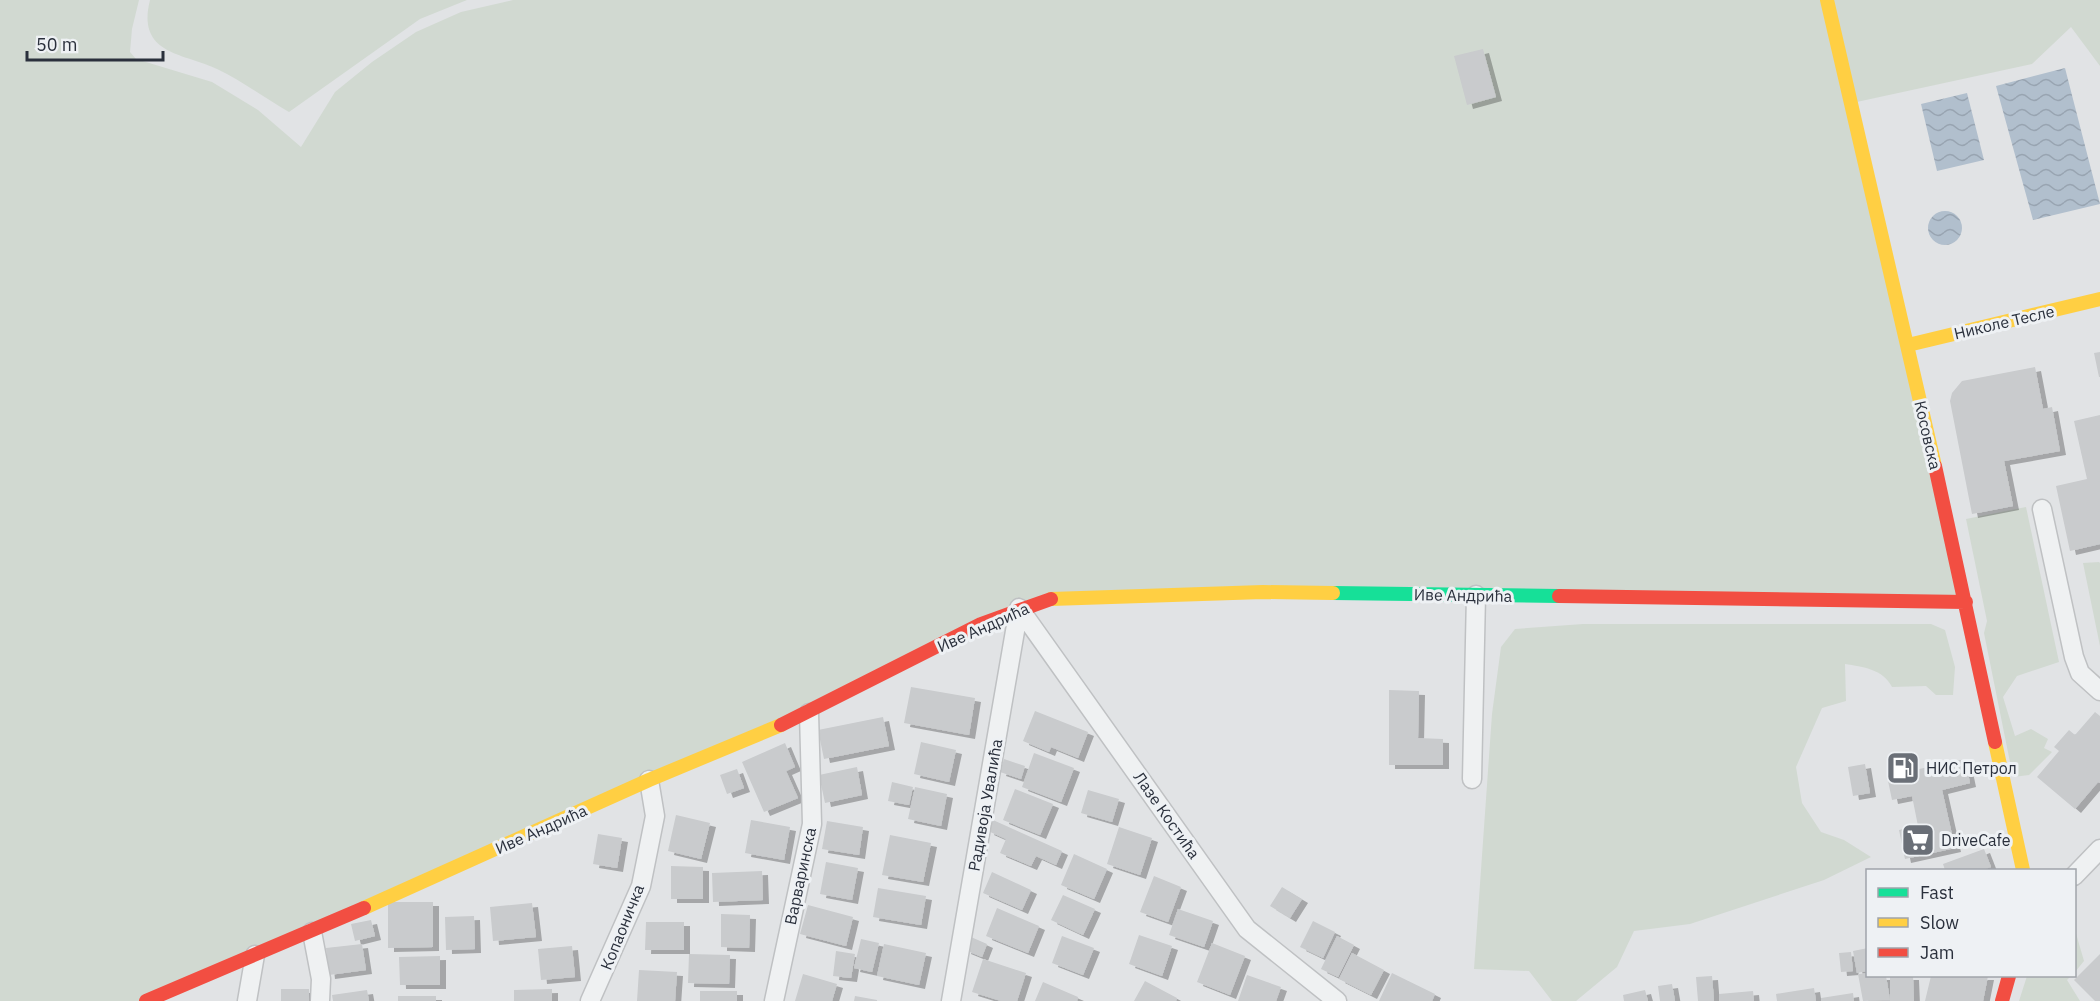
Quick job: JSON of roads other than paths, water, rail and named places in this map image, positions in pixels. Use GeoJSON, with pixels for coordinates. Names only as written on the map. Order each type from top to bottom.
{"type":"FeatureCollection","features":[{"type":"Feature","properties":{"kind":"street","name":"Косовска"},"geometry":{"type":"LineString","coordinates":[[1827,0],[1908,345],[2024,869]]}},
{"type":"Feature","properties":{"kind":"street","name":"Николе Тесле"},"geometry":{"type":"LineString","coordinates":[[1908,345],[2100,299]]}},
{"type":"Feature","properties":{"kind":"street"},"geometry":{"type":"LineString","coordinates":[[2042,509],[2074,657],[2080,673],[2100,691]]}},
{"type":"Feature","properties":{"kind":"street","name":"Иве Андрића"},"geometry":{"type":"LineString","coordinates":[[146,1001],[163,997],[649,780],[809,712],[981,624],[1019,608],[1053,598],[1263,592],[1966,602]]}},
{"type":"Feature","properties":{"kind":"street"},"geometry":{"type":"LineString","coordinates":[[1472,779],[1476,595]]}},
{"type":"Feature","properties":{"kind":"street","name":"Радивоја Увалића"},"geometry":{"type":"LineString","coordinates":[[951,1001],[1019,608]]}},
{"type":"Feature","properties":{"kind":"street","name":"Лазе Костића"},"geometry":{"type":"LineString","coordinates":[[1019,608],[1248,929],[1337,1001]]}},
{"type":"Feature","properties":{"kind":"street","name":"Варваринска"},"geometry":{"type":"LineString","coordinates":[[774,1001],[812,824],[809,712]]}},
{"type":"Feature","properties":{"kind":"street","name":"Копаоничка"},"geometry":{"type":"LineString","coordinates":[[590,1001],[641,886],[655,816],[649,780]]}},
{"type":"Feature","properties":{"kind":"street"},"geometry":{"type":"LineString","coordinates":[[2076,874],[2100,849]]}},
{"type":"Feature","properties":{"kind":"street"},"geometry":{"type":"LineString","coordinates":[[312,932],[321,979],[320,1001]]}},
{"type":"Feature","properties":{"kind":"street"},"geometry":{"type":"LineString","coordinates":[[247,1001],[255,955]]}},
{"type":"Feature","properties":{"kind":"street"},"geometry":{"type":"LineString","coordinates":[[2002,1001],[2008,977]]}},
{"type":"Feature","properties":{"kind":"water"},"geometry":{"type":"Polygon","coordinates":[[[2065,68],[2100,204],[2033,220],[1996,86],[2065,68]]]}},
{"type":"Feature","properties":{"kind":"water"},"geometry":{"type":"Polygon","coordinates":[[[1967,93],[1984,160],[1937,171],[1921,104],[1967,93]]]}},
{"type":"Feature","properties":{"kind":"water"},"geometry":{"type":"Polygon","coordinates":[[[1945,211],[1957,216],[1962,228],[1957,240],[1945,245],[1933,240],[1928,228],[1933,216],[1945,211]]]}},
{"type":"Feature","properties":{"kind":"place","name":"НИС Петрол"},"geometry":{"type":"Point","coordinates":[1903,768]}},
{"type":"Feature","properties":{"kind":"place","name":"DriveCafe"},"geometry":{"type":"Point","coordinates":[1918,840]}}]}
